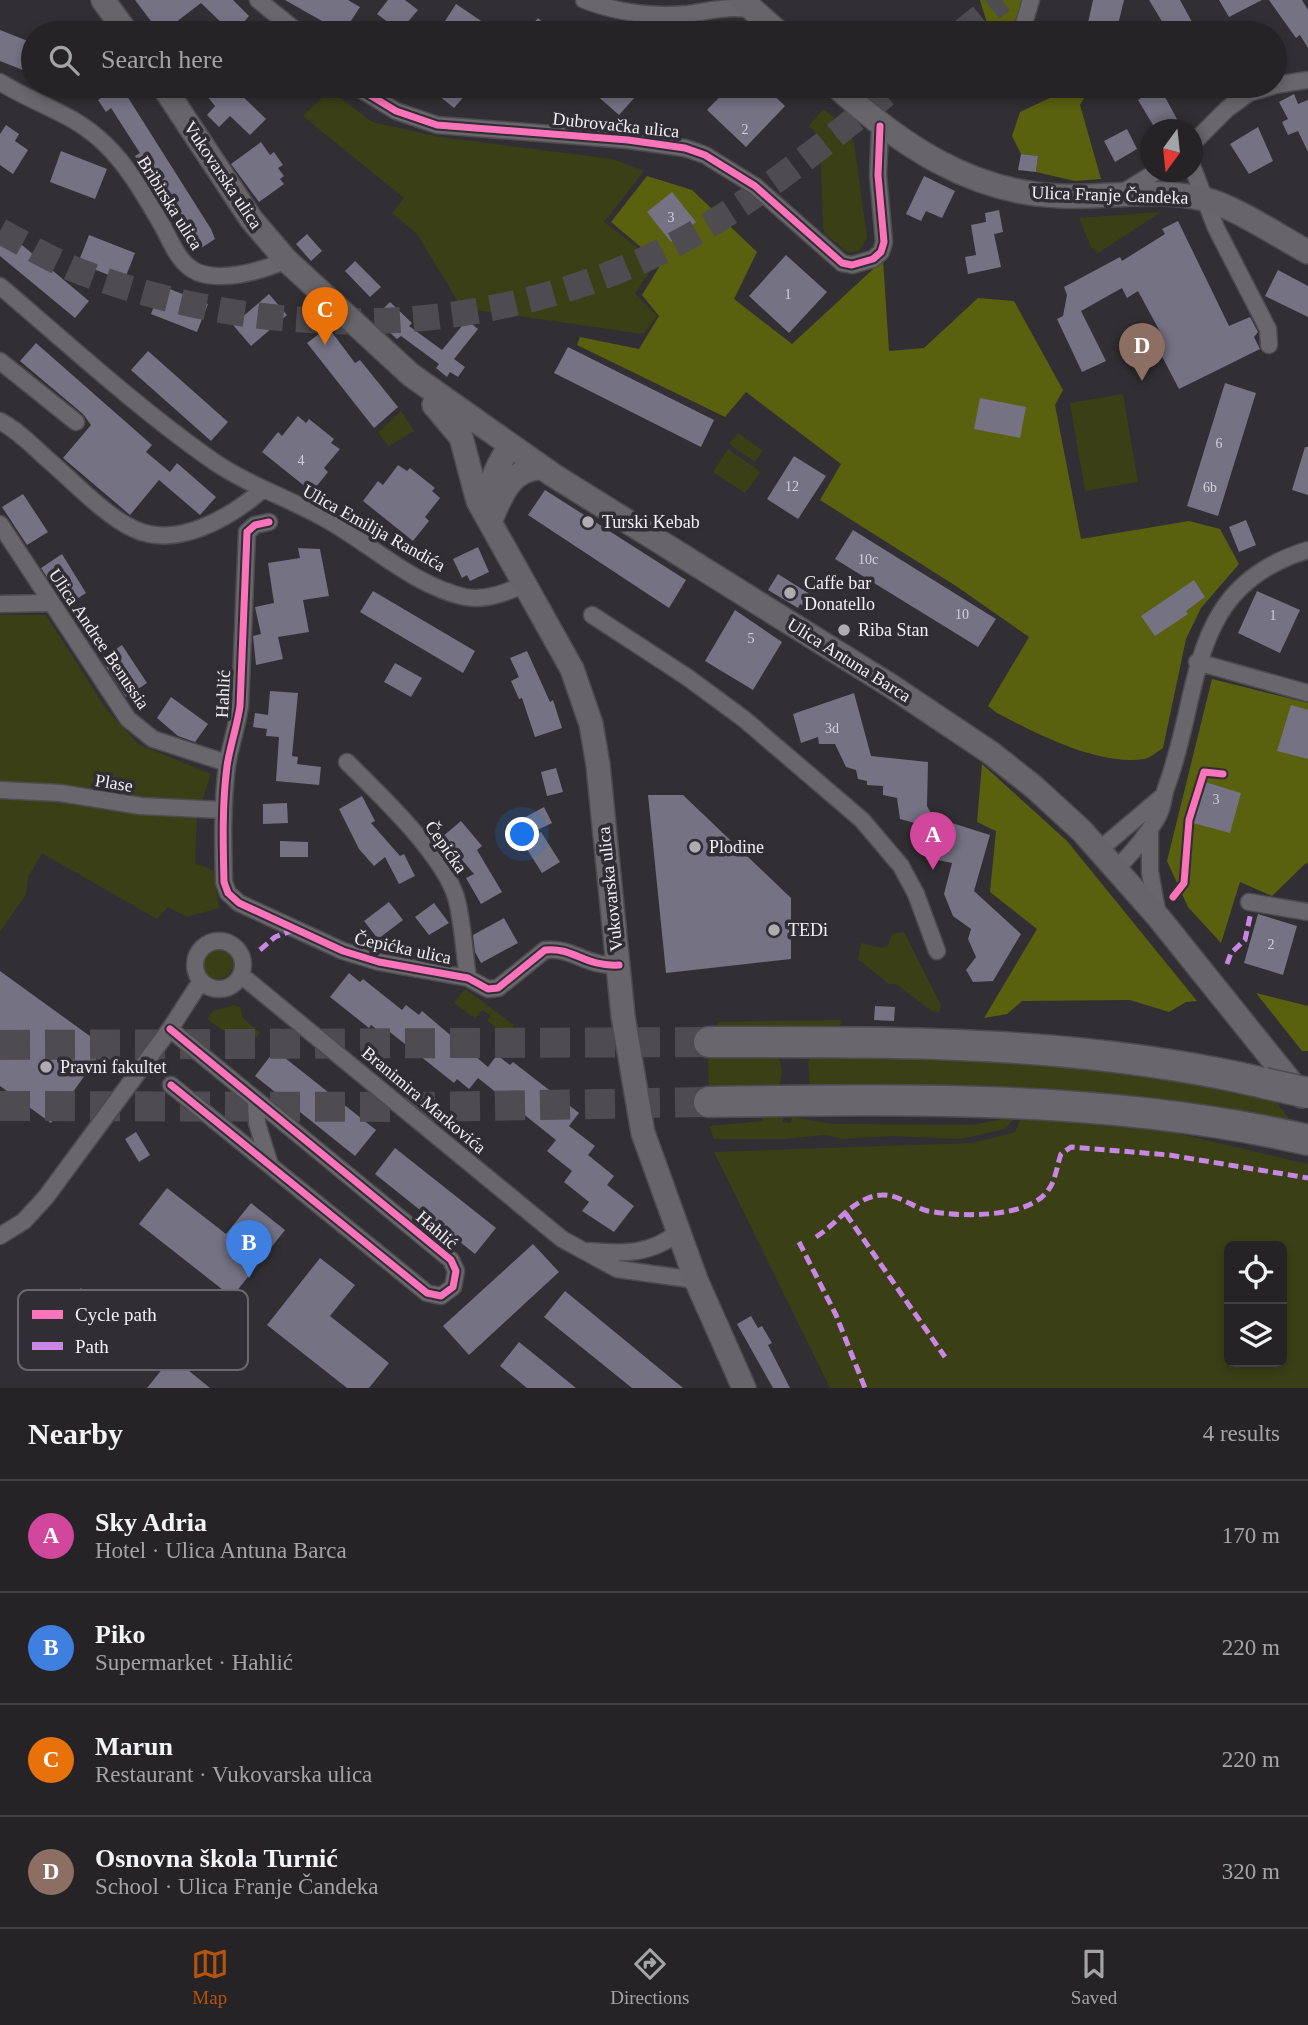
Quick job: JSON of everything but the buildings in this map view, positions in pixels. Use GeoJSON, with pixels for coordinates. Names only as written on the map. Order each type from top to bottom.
{"type":"FeatureCollection","features":[{"type":"Feature","properties":{"kind":"highway"},"geometry":{"type":"LineString","coordinates":[[709,1042],[886,1042],[1024,1048],[1146,1060],[1308,1093]]}},
{"type":"Feature","properties":{"kind":"highway"},"geometry":{"type":"LineString","coordinates":[[709,1102],[927,1101],[1063,1105],[1210,1122],[1306,1139]]}},
{"type":"Feature","properties":{"kind":"main road"},"geometry":{"type":"LineString","coordinates":[[103,0],[118,21]]}},
{"type":"Feature","properties":{"kind":"main road"},"geometry":{"type":"LineString","coordinates":[[748,5],[766,21]]}},
{"type":"Feature","properties":{"kind":"main road","name":"Vukovarska ulica"},"geometry":{"type":"LineString","coordinates":[[171,98],[251,219],[286,260],[411,375],[510,446],[490,483],[491,519]]}},
{"type":"Feature","properties":{"kind":"main road","name":"Ulica Franje Čandeka"},"geometry":{"type":"LineString","coordinates":[[849,98],[880,126],[927,158],[1005,188],[1060,196],[1171,194],[1206,200],[1308,252]]}},
{"type":"Feature","properties":{"kind":"main road","name":"Vukovarska ulica"},"geometry":{"type":"LineString","coordinates":[[411,375],[461,437],[478,501],[491,519],[572,668],[592,724],[623,1016],[643,1133],[696,1280],[744,1388]]}},
{"type":"Feature","properties":{"kind":"main road"},"geometry":{"type":"LineString","coordinates":[[472,478],[483,457],[510,446]]}},
{"type":"Feature","properties":{"kind":"main road","name":"Ulica Antuna Barca"},"geometry":{"type":"LineString","coordinates":[[510,446],[991,753],[1034,787],[1099,850],[1159,918],[1308,1104]]}},
{"type":"Feature","properties":{"kind":"main road"},"geometry":{"type":"LineString","coordinates":[[491,519],[502,494],[519,473],[530,467],[542,467]]}},
{"type":"Feature","properties":{"kind":"street"},"geometry":{"type":"LineString","coordinates":[[258,0],[284,21]]}},
{"type":"Feature","properties":{"kind":"street"},"geometry":{"type":"LineString","coordinates":[[584,0],[620,12],[686,14],[748,5]]}},
{"type":"Feature","properties":{"kind":"street"},"geometry":{"type":"LineString","coordinates":[[686,14],[696,0]]}},
{"type":"Feature","properties":{"kind":"street"},"geometry":{"type":"LineString","coordinates":[[1025,21],[1031,0]]}},
{"type":"Feature","properties":{"kind":"street"},"geometry":{"type":"LineString","coordinates":[[1287,83],[1308,80]]}},
{"type":"Feature","properties":{"kind":"street","name":"Bribirska ulica"},"geometry":{"type":"LineString","coordinates":[[0,82],[21,92]]}},
{"type":"Feature","properties":{"kind":"street","name":"Bribirska ulica"},"geometry":{"type":"LineString","coordinates":[[33,98],[78,120],[108,147],[131,174],[183,261],[196,272],[237,275],[257,272],[286,260]]}},
{"type":"Feature","properties":{"kind":"street","name":"Dubrovačka ulica"},"geometry":{"type":"LineString","coordinates":[[375,98],[396,111],[437,125],[628,140],[695,151],[755,186],[832,256],[852,265],[873,260],[881,252],[884,242],[878,175],[880,126]]}},
{"type":"Feature","properties":{"kind":"street"},"geometry":{"type":"LineString","coordinates":[[1203,135],[1243,98]]}},
{"type":"Feature","properties":{"kind":"street"},"geometry":{"type":"LineString","coordinates":[[1119,194],[1140,182]]}},
{"type":"Feature","properties":{"kind":"street"},"geometry":{"type":"LineString","coordinates":[[1199,182],[1206,200]]}},
{"type":"Feature","properties":{"kind":"street","name":"Ulica Franje Čandeka"},"geometry":{"type":"LineString","coordinates":[[1206,200],[1216,228],[1268,330],[1269,345]]}},
{"type":"Feature","properties":{"kind":"street"},"geometry":{"type":"LineString","coordinates":[[0,286],[160,421],[215,462],[261,491],[209,527],[190,532],[146,533],[133,529],[109,512],[0,421]]}},
{"type":"Feature","properties":{"kind":"street"},"geometry":{"type":"LineString","coordinates":[[0,361],[76,422]]}},
{"type":"Feature","properties":{"kind":"street","name":"Ulica Emilija Randića"},"geometry":{"type":"LineString","coordinates":[[261,491],[332,522],[417,577],[453,593],[485,598],[526,584]]}},
{"type":"Feature","properties":{"kind":"street","name":"Hahlić"},"geometry":{"type":"LineString","coordinates":[[224,882],[222,810],[227,763],[237,730],[240,706],[247,532],[255,525],[269,522]]}},
{"type":"Feature","properties":{"kind":"street","name":"Ulica Andree Benussia"},"geometry":{"type":"LineString","coordinates":[[0,524],[49,603],[128,719],[139,730],[173,747],[227,763]]}},
{"type":"Feature","properties":{"kind":"street"},"geometry":{"type":"LineString","coordinates":[[1116,869],[1150,829],[1160,811],[1181,748],[1197,662],[1210,629],[1230,597],[1268,566],[1308,550]]}},
{"type":"Feature","properties":{"kind":"street"},"geometry":{"type":"LineString","coordinates":[[0,604],[49,603]]}},
{"type":"Feature","properties":{"kind":"street"},"geometry":{"type":"LineString","coordinates":[[592,615],[735,712],[862,820],[901,866],[916,894],[937,951]]}},
{"type":"Feature","properties":{"kind":"street"},"geometry":{"type":"LineString","coordinates":[[1197,662],[1308,693]]}},
{"type":"Feature","properties":{"kind":"street","name":"Čepićka"},"geometry":{"type":"LineString","coordinates":[[346,762],[422,843],[450,881],[456,898],[468,978]]}},
{"type":"Feature","properties":{"kind":"street","name":"Plase"},"geometry":{"type":"LineString","coordinates":[[0,790],[60,793],[141,806],[222,810]]}},
{"type":"Feature","properties":{"kind":"street"},"geometry":{"type":"LineString","coordinates":[[1099,850],[1164,795]]}},
{"type":"Feature","properties":{"kind":"street"},"geometry":{"type":"LineString","coordinates":[[1150,829],[1150,872],[1159,918]]}},
{"type":"Feature","properties":{"kind":"street","name":"Čepićka ulica"},"geometry":{"type":"LineString","coordinates":[[224,882],[228,893],[239,903],[342,951],[379,962],[468,978],[494,990],[537,954],[554,949],[574,955],[586,963],[618,965]]}},
{"type":"Feature","properties":{"kind":"street"},"geometry":{"type":"LineString","coordinates":[[1249,902],[1308,912]]}},
{"type":"Feature","properties":{"kind":"street"},"geometry":{"type":"LineString","coordinates":[[218,940],[225,941],[238,950],[243,965],[236,982],[222,989],[201,981],[197,975],[195,959],[203,946],[218,940]]}},
{"type":"Feature","properties":{"kind":"street","name":"Branimira Markovića"},"geometry":{"type":"LineString","coordinates":[[241,975],[562,1239],[617,1269],[696,1280]]}},
{"type":"Feature","properties":{"kind":"street"},"geometry":{"type":"LineString","coordinates":[[0,1236],[23,1221],[46,1197],[130,1079],[170,1029],[201,981]]}},
{"type":"Feature","properties":{"kind":"street","name":"Hahlić"},"geometry":{"type":"LineString","coordinates":[[170,1029],[450,1260],[456,1271],[453,1287],[442,1296],[427,1293],[171,1085]]}},
{"type":"Feature","properties":{"kind":"street"},"geometry":{"type":"LineString","coordinates":[[257,1101],[257,1123],[269,1163]]}},
{"type":"Feature","properties":{"kind":"street","name":"Branimira Markovića"},"geometry":{"type":"LineString","coordinates":[[585,1251],[642,1252],[668,1241],[680,1231]]}},
{"type":"Feature","properties":{"kind":"green space"},"geometry":{"type":"Polygon","coordinates":[[[980,0],[1026,0],[1016,21],[986,21],[980,0]]]}},
{"type":"Feature","properties":{"kind":"green space"},"geometry":{"type":"Polygon","coordinates":[[[322,98],[340,98],[372,122],[440,137],[612,159],[644,171],[604,222],[656,262],[635,294],[657,316],[643,334],[462,308],[417,234],[392,213],[404,198],[303,116],[322,98]]]}},
{"type":"Feature","properties":{"kind":"green space"},"geometry":{"type":"Polygon","coordinates":[[[1050,98],[1084,98],[1080,105],[1101,179],[1075,181],[1036,172],[1038,156],[1021,154],[1012,136],[1020,112],[1050,98]]]}},
{"type":"Feature","properties":{"kind":"green space"},"geometry":{"type":"Polygon","coordinates":[[[823,109],[841,123],[854,142],[867,238],[859,251],[849,253],[825,234],[823,227],[820,138],[809,126],[823,109]]]}},
{"type":"Feature","properties":{"kind":"green space"},"geometry":{"type":"Polygon","coordinates":[[[647,176],[692,190],[757,252],[734,299],[792,344],[883,260],[889,351],[924,348],[978,298],[1014,301],[1063,390],[1055,405],[1081,539],[1189,521],[1220,529],[1239,564],[1201,608],[1186,639],[1163,748],[1144,759],[1107,758],[1068,746],[997,713],[988,706],[1029,637],[956,586],[820,500],[841,464],[746,392],[725,417],[577,345],[580,337],[639,349],[659,316],[642,295],[661,264],[611,222],[647,176]]]}},
{"type":"Feature","properties":{"kind":"green space"},"geometry":{"type":"Polygon","coordinates":[[[1161,212],[1098,253],[1091,247],[1079,218],[1161,212]]]}},
{"type":"Feature","properties":{"kind":"green space"},"geometry":{"type":"Polygon","coordinates":[[[1123,394],[1138,482],[1085,491],[1070,403],[1123,394]]]}},
{"type":"Feature","properties":{"kind":"green space"},"geometry":{"type":"Polygon","coordinates":[[[401,411],[414,431],[389,446],[378,433],[401,411]]]}},
{"type":"Feature","properties":{"kind":"green space"},"geometry":{"type":"Polygon","coordinates":[[[738,433],[763,451],[755,462],[729,444],[738,433]]]}},
{"type":"Feature","properties":{"kind":"green space"},"geometry":{"type":"Polygon","coordinates":[[[728,449],[761,472],[745,493],[713,472],[728,449]]]}},
{"type":"Feature","properties":{"kind":"green space"},"geometry":{"type":"Polygon","coordinates":[[[0,615],[46,615],[106,709],[138,744],[211,774],[197,816],[195,863],[213,870],[219,908],[187,917],[168,907],[157,919],[42,853],[28,877],[26,895],[0,931],[0,615]]]}},
{"type":"Feature","properties":{"kind":"green space"},"geometry":{"type":"Polygon","coordinates":[[[1212,679],[1308,703],[1308,864],[1272,896],[1240,882],[1221,943],[1188,907],[1167,861],[1212,679]]]}},
{"type":"Feature","properties":{"kind":"green space"},"geometry":{"type":"Polygon","coordinates":[[[982,764],[1067,841],[1197,1001],[1186,1002],[1169,1012],[1130,1000],[1022,1001],[1007,1014],[984,1018],[1037,929],[990,892],[996,831],[977,822],[982,764]]]}},
{"type":"Feature","properties":{"kind":"green space"},"geometry":{"type":"Polygon","coordinates":[[[904,932],[941,1005],[939,1013],[932,1011],[896,984],[889,984],[858,959],[861,943],[882,948],[888,945],[892,934],[904,932]]]}},
{"type":"Feature","properties":{"kind":"green space"},"geometry":{"type":"Polygon","coordinates":[[[218,949],[229,953],[233,964],[229,975],[218,979],[207,975],[203,964],[207,953],[218,949]]]}},
{"type":"Feature","properties":{"kind":"green space"},"geometry":{"type":"Polygon","coordinates":[[[465,989],[514,1025],[507,1035],[487,1021],[491,1016],[482,1010],[475,1018],[454,1003],[465,989]]]}},
{"type":"Feature","properties":{"kind":"green space"},"geometry":{"type":"Polygon","coordinates":[[[1256,993],[1308,1006],[1308,1051],[1302,1051],[1256,993]]]}},
{"type":"Feature","properties":{"kind":"green space"},"geometry":{"type":"Polygon","coordinates":[[[235,1005],[240,1007],[243,1018],[260,1033],[248,1047],[207,1019],[213,1011],[235,1005]]]}},
{"type":"Feature","properties":{"kind":"green space"},"geometry":{"type":"Polygon","coordinates":[[[841,1020],[839,1030],[718,1030],[718,1022],[841,1020]]]}},
{"type":"Feature","properties":{"kind":"green space"},"geometry":{"type":"Polygon","coordinates":[[[708,1055],[775,1055],[781,1066],[780,1084],[778,1088],[712,1090],[712,1086],[709,1086],[708,1055]]]}},
{"type":"Feature","properties":{"kind":"green space"},"geometry":{"type":"Polygon","coordinates":[[[812,1055],[964,1055],[1173,1077],[1275,1100],[1292,1123],[810,1087],[808,1062],[812,1055]]]}},
{"type":"Feature","properties":{"kind":"green space"},"geometry":{"type":"Polygon","coordinates":[[[720,1113],[783,1117],[783,1122],[791,1123],[792,1117],[834,1124],[973,1125],[1016,1116],[1005,1129],[960,1139],[891,1136],[843,1139],[824,1135],[786,1139],[714,1139],[709,1126],[763,1121],[762,1118],[720,1117],[720,1113]]]}},
{"type":"Feature","properties":{"kind":"green space"},"geometry":{"type":"Polygon","coordinates":[[[1022,1117],[1154,1128],[1308,1164],[1308,1388],[830,1388],[714,1152],[973,1143],[1015,1132],[1022,1117]]]}},
{"type":"Feature","properties":{"kind":"tunnel"},"geometry":{"type":"LineString","coordinates":[[976,21],[1002,0]]}},
{"type":"Feature","properties":{"kind":"tunnel"},"geometry":{"type":"LineString","coordinates":[[0,231],[81,272],[149,294],[219,310],[290,319],[361,321],[432,317],[502,306],[572,288],[674,245],[741,205],[881,98]]}},
{"type":"Feature","properties":{"kind":"tunnel"},"geometry":{"type":"LineString","coordinates":[[0,1045],[709,1042]]}},
{"type":"Feature","properties":{"kind":"tunnel"},"geometry":{"type":"LineString","coordinates":[[0,1106],[425,1107],[709,1102]]}},
{"type":"Feature","properties":{"kind":"marked path"},"geometry":{"type":"LineString","coordinates":[[1227,964],[1231,953],[1245,940],[1251,912]]}},
{"type":"Feature","properties":{"kind":"marked path"},"geometry":{"type":"LineString","coordinates":[[260,950],[275,937],[296,929]]}},
{"type":"Feature","properties":{"kind":"marked path"},"geometry":{"type":"LineString","coordinates":[[816,1237],[855,1205],[882,1195],[928,1211],[957,1214],[993,1214],[1026,1206],[1040,1199],[1049,1189],[1061,1154],[1071,1147],[1169,1155],[1308,1178]]}},
{"type":"Feature","properties":{"kind":"marked path"},"geometry":{"type":"LineString","coordinates":[[846,1214],[945,1357]]}},
{"type":"Feature","properties":{"kind":"marked path"},"geometry":{"type":"LineString","coordinates":[[799,1242],[836,1315],[865,1388]]}},
{"type":"Feature","properties":{"kind":"cycle path"},"geometry":{"type":"LineString","coordinates":[[375,98],[396,111],[437,125],[628,140],[685,148],[705,155],[755,186],[842,263],[852,265],[873,259],[881,252],[884,242],[878,175],[880,126]]}},
{"type":"Feature","properties":{"kind":"cycle path"},"geometry":{"type":"LineString","coordinates":[[269,522],[255,525],[247,532],[240,706],[228,759],[224,795],[224,882],[228,893],[239,903],[343,951],[379,962],[468,978],[488,989],[498,988],[545,950],[564,951],[597,963],[619,965]]}},
{"type":"Feature","properties":{"kind":"cycle path"},"geometry":{"type":"LineString","coordinates":[[1173,897],[1184,883],[1189,820],[1204,772],[1223,774]]}},
{"type":"Feature","properties":{"kind":"cycle path"},"geometry":{"type":"LineString","coordinates":[[170,1029],[451,1260],[456,1271],[453,1287],[441,1296],[427,1293],[171,1085]]}},
{"type":"Feature","properties":{"kind":"place","name":"Marun"},"geometry":{"type":"Point","coordinates":[325,345]}},
{"type":"Feature","properties":{"kind":"place","name":"Osnovna škola Turnić"},"geometry":{"type":"Point","coordinates":[1142,381]}},
{"type":"Feature","properties":{"kind":"place","name":"Turski Kebab"},"geometry":{"type":"Point","coordinates":[588,522]}},
{"type":"Feature","properties":{"kind":"place","name":"Caffe bar Donatello"},"geometry":{"type":"Point","coordinates":[790,593]}},
{"type":"Feature","properties":{"kind":"place","name":"Riba Stan"},"geometry":{"type":"Point","coordinates":[844,630]}},
{"type":"Feature","properties":{"kind":"place","name":"Plodine"},"geometry":{"type":"Point","coordinates":[695,847]}},
{"type":"Feature","properties":{"kind":"place","name":"Sky Adria"},"geometry":{"type":"Point","coordinates":[933,870]}},
{"type":"Feature","properties":{"kind":"place","name":"TEDi"},"geometry":{"type":"Point","coordinates":[774,930]}},
{"type":"Feature","properties":{"kind":"place","name":"Pravni fakultet"},"geometry":{"type":"Point","coordinates":[46,1067]}},
{"type":"Feature","properties":{"kind":"place","name":"Piko"},"geometry":{"type":"Point","coordinates":[249,1278]}}]}
